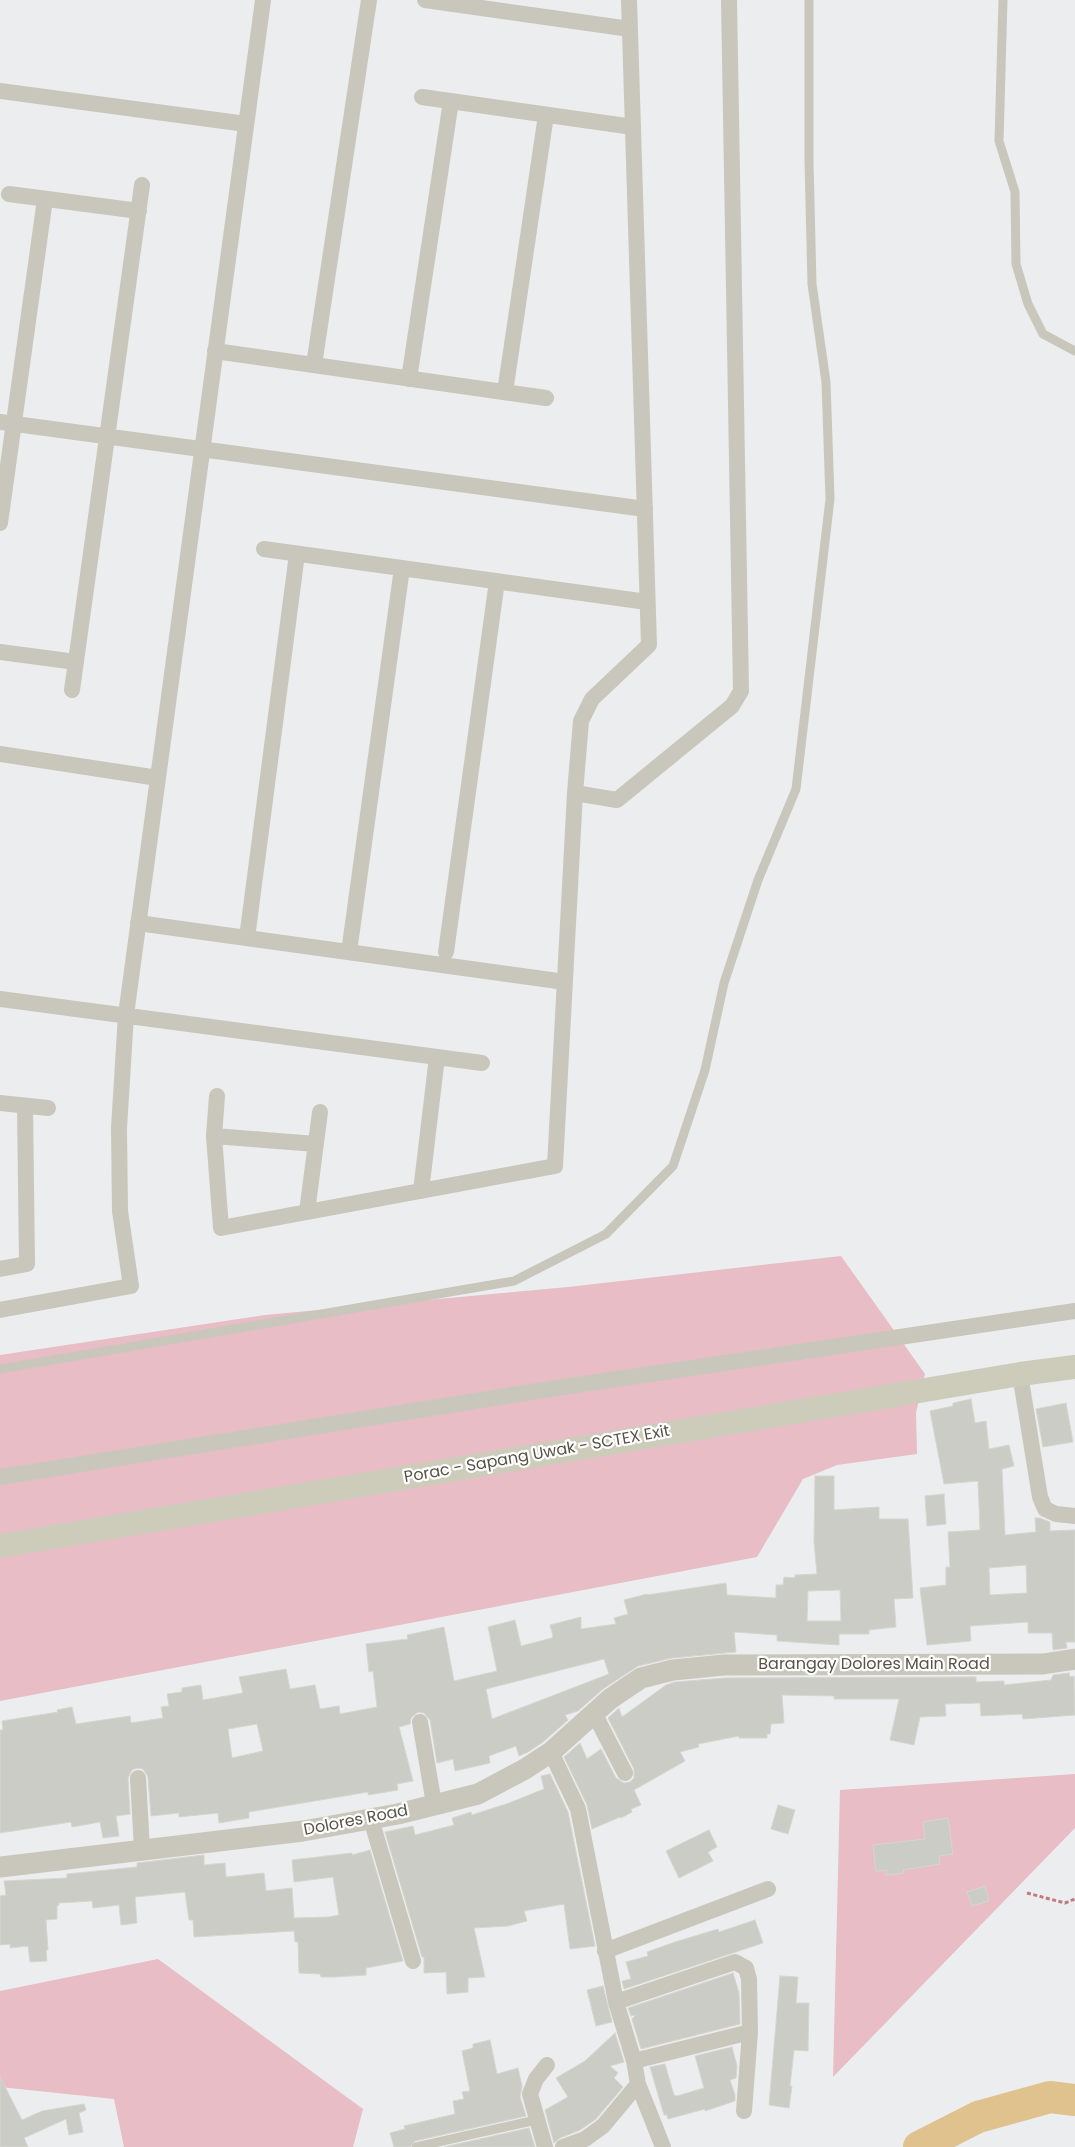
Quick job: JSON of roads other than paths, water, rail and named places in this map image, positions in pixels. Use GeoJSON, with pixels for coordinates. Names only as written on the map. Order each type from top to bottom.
{"type":"FeatureCollection","features":[{"type":"Feature","properties":{"kind":"main road","name":"Porac - Sapang Uwak - SCTEX Exit"},"geometry":{"type":"LineString","coordinates":[[0,1546],[1020,1374],[1075,1367]]}},
{"type":"Feature","properties":{"kind":"street"},"geometry":{"type":"LineString","coordinates":[[0,1310],[131,1286],[120,1211],[119,1128],[126,1015],[263,0]]}},
{"type":"Feature","properties":{"kind":"street"},"geometry":{"type":"LineString","coordinates":[[314,365],[369,0]]}},
{"type":"Feature","properties":{"kind":"street"},"geometry":{"type":"LineString","coordinates":[[425,0],[630,29]]}},
{"type":"Feature","properties":{"kind":"street"},"geometry":{"type":"LineString","coordinates":[[216,1096],[214,1136],[220,1228],[555,1166],[575,793],[581,721],[592,700],[649,646],[629,0]]}},
{"type":"Feature","properties":{"kind":"street"},"geometry":{"type":"LineString","coordinates":[[575,793],[617,800],[732,706],[741,691],[729,0]]}},
{"type":"Feature","properties":{"kind":"street"},"geometry":{"type":"LineString","coordinates":[[0,91],[246,124]]}},
{"type":"Feature","properties":{"kind":"street"},"geometry":{"type":"LineString","coordinates":[[422,96],[633,127]]}},
{"type":"Feature","properties":{"kind":"street"},"geometry":{"type":"LineString","coordinates":[[410,379],[451,101]]}},
{"type":"Feature","properties":{"kind":"street"},"geometry":{"type":"LineString","coordinates":[[505,392],[546,115]]}},
{"type":"Feature","properties":{"kind":"street"},"geometry":{"type":"LineString","coordinates":[[72,690],[142,185]]}},
{"type":"Feature","properties":{"kind":"street"},"geometry":{"type":"LineString","coordinates":[[9,194],[139,211]]}},
{"type":"Feature","properties":{"kind":"street"},"geometry":{"type":"LineString","coordinates":[[0,523],[7,423],[45,199]]}},
{"type":"Feature","properties":{"kind":"street"},"geometry":{"type":"LineString","coordinates":[[215,351],[546,398]]}},
{"type":"Feature","properties":{"kind":"street"},"geometry":{"type":"LineString","coordinates":[[7,423],[645,509]]}},
{"type":"Feature","properties":{"kind":"street"},"geometry":{"type":"LineString","coordinates":[[264,550],[647,602]]}},
{"type":"Feature","properties":{"kind":"street"},"geometry":{"type":"LineString","coordinates":[[248,938],[297,554]]}},
{"type":"Feature","properties":{"kind":"street"},"geometry":{"type":"LineString","coordinates":[[349,952],[402,568]]}},
{"type":"Feature","properties":{"kind":"street"},"geometry":{"type":"LineString","coordinates":[[446,952],[497,581]]}},
{"type":"Feature","properties":{"kind":"street"},"geometry":{"type":"LineString","coordinates":[[0,652],[76,662]]}},
{"type":"Feature","properties":{"kind":"street"},"geometry":{"type":"LineString","coordinates":[[0,754],[158,778]]}},
{"type":"Feature","properties":{"kind":"street"},"geometry":{"type":"LineString","coordinates":[[138,924],[565,982]]}},
{"type":"Feature","properties":{"kind":"street"},"geometry":{"type":"LineString","coordinates":[[0,998],[482,1063]]}},
{"type":"Feature","properties":{"kind":"street"},"geometry":{"type":"LineString","coordinates":[[421,1191],[437,1057]]}},
{"type":"Feature","properties":{"kind":"street"},"geometry":{"type":"LineString","coordinates":[[0,1103],[48,1108]]}},
{"type":"Feature","properties":{"kind":"street"},"geometry":{"type":"LineString","coordinates":[[0,1269],[27,1264],[25,1106]]}},
{"type":"Feature","properties":{"kind":"street"},"geometry":{"type":"LineString","coordinates":[[307,1212],[320,1112]]}},
{"type":"Feature","properties":{"kind":"street"},"geometry":{"type":"LineString","coordinates":[[214,1136],[316,1144]]}},
{"type":"Feature","properties":{"kind":"street"},"geometry":{"type":"LineString","coordinates":[[0,1477],[550,1389],[1075,1311]]}},
{"type":"Feature","properties":{"kind":"street"},"geometry":{"type":"LineString","coordinates":[[1020,1374],[1040,1497],[1046,1509],[1056,1514],[1075,1516]]}},
{"type":"Feature","properties":{"kind":"street","name":"Barangay Dolores Main Road"},"geometry":{"type":"LineString","coordinates":[[673,1670],[724,1665],[1043,1664],[1075,1660]]}},
{"type":"Feature","properties":{"kind":"street","name":"Dolores Road"},"geometry":{"type":"LineString","coordinates":[[0,1867],[303,1831],[371,1819],[478,1794],[551,1752],[610,1699],[641,1678],[673,1670]]}},
{"type":"Feature","properties":{"kind":"street"},"geometry":{"type":"LineString","coordinates":[[594,1713],[625,1773]]}},
{"type":"Feature","properties":{"kind":"street"},"geometry":{"type":"LineString","coordinates":[[420,1722],[434,1804]]}},
{"type":"Feature","properties":{"kind":"street"},"geometry":{"type":"LineString","coordinates":[[551,1752],[578,1809],[589,1855],[605,1951],[616,2002],[634,2061],[638,2084],[663,2147]]}},
{"type":"Feature","properties":{"kind":"street"},"geometry":{"type":"LineString","coordinates":[[138,1778],[142,1849]]}},
{"type":"Feature","properties":{"kind":"street"},"geometry":{"type":"LineString","coordinates":[[371,1819],[413,1961]]}},
{"type":"Feature","properties":{"kind":"street"},"geometry":{"type":"LineString","coordinates":[[605,1951],[768,1889]]}},
{"type":"Feature","properties":{"kind":"street"},"geometry":{"type":"LineString","coordinates":[[616,2002],[735,1962],[746,1968],[749,1979],[750,2032],[744,2111]]}},
{"type":"Feature","properties":{"kind":"street"},"geometry":{"type":"LineString","coordinates":[[634,2061],[750,2032]]}},
{"type":"Feature","properties":{"kind":"street"},"geometry":{"type":"LineString","coordinates":[[544,2147],[530,2094],[536,2079],[547,2065]]}},
{"type":"Feature","properties":{"kind":"street"},"geometry":{"type":"LineString","coordinates":[[563,2147],[585,2139],[603,2126],[638,2084]]}},
{"type":"Feature","properties":{"kind":"lane"},"geometry":{"type":"LineString","coordinates":[[0,1369],[514,1281],[606,1234],[672,1166],[705,1070],[727,974],[758,880],[796,789],[830,499],[826,382],[812,284],[809,160],[809,0]]}},
{"type":"Feature","properties":{"kind":"lane"},"geometry":{"type":"LineString","coordinates":[[1003,0],[999,141],[1015,192],[1016,264],[1028,304],[1042,334],[1075,350]]}},
{"type":"Feature","properties":{"kind":"lane"},"geometry":{"type":"LineString","coordinates":[[416,2147],[536,2120]]}},
{"type":"Feature","properties":{"kind":"waterway"},"geometry":{"type":"LineString","coordinates":[[919,2147],[978,2117],[1050,2097],[1075,2100]]}}]}
